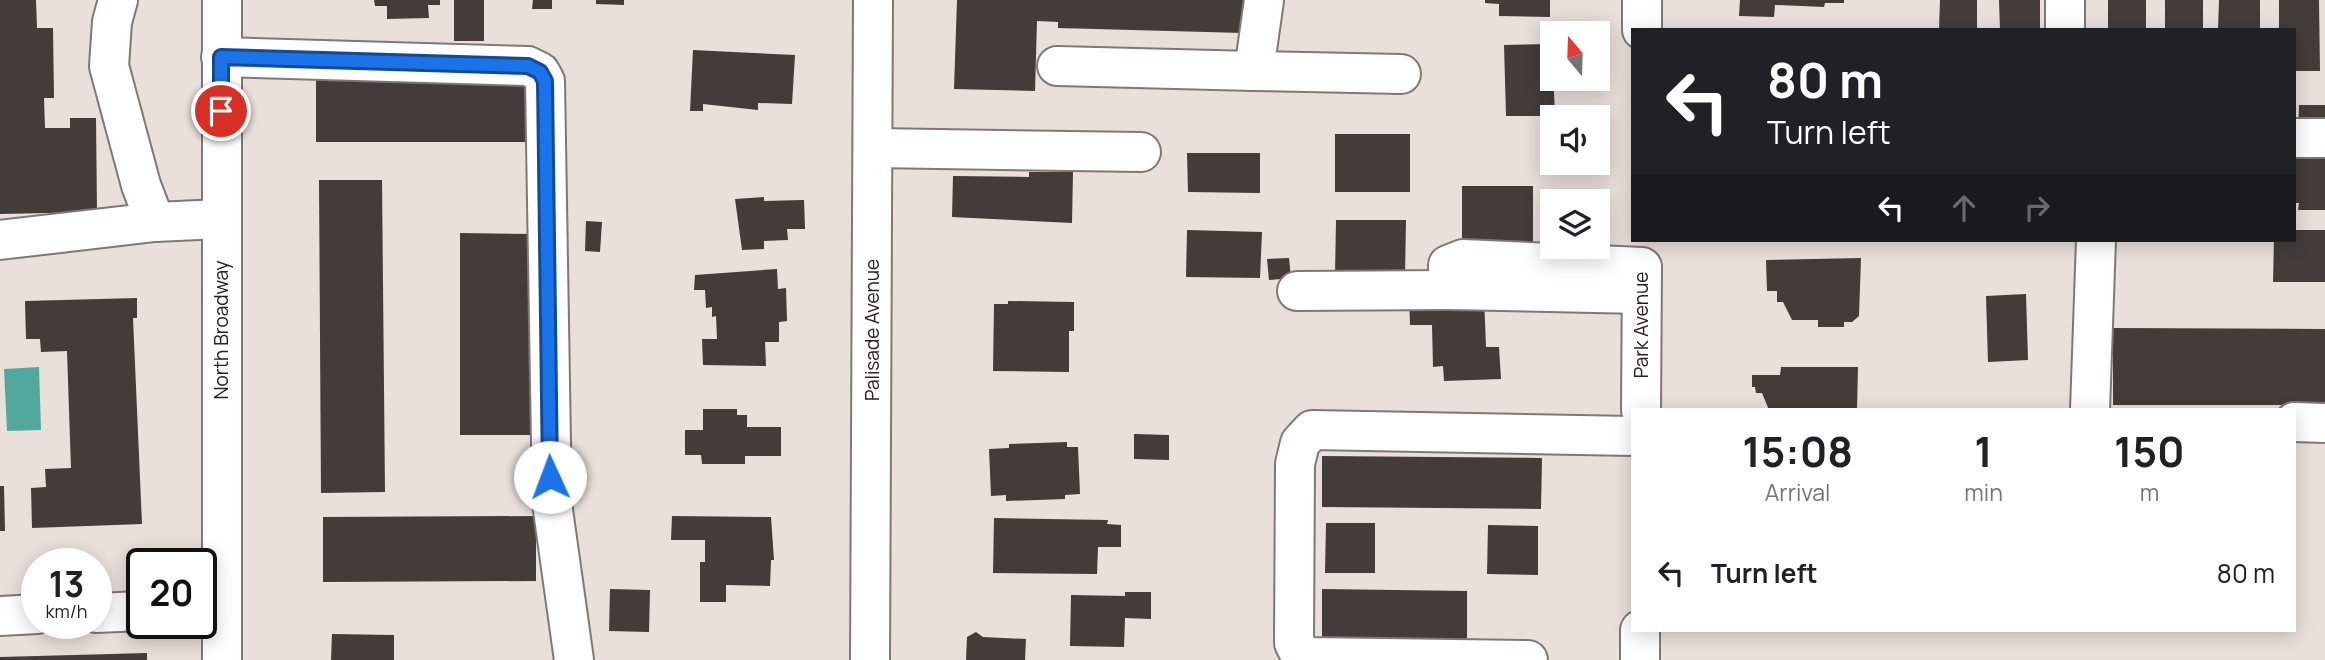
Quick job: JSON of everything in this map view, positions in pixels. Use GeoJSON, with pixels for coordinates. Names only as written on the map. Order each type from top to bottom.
{"type":"FeatureCollection","features":[{"type":"Feature","properties":{"kind":"street"},"geometry":{"type":"LineString","coordinates":[[118,0],[112,22],[108,66],[141,185],[155,222]]}},
{"type":"Feature","properties":{"kind":"street","name":"North Broadway"},"geometry":{"type":"LineString","coordinates":[[213,548],[221,219],[222,0]]}},
{"type":"Feature","properties":{"kind":"street","name":"Palisade Avenue"},"geometry":{"type":"LineString","coordinates":[[870,660],[873,0]]}},
{"type":"Feature","properties":{"kind":"street"},"geometry":{"type":"LineString","coordinates":[[1254,71],[1264,0]]}},
{"type":"Feature","properties":{"kind":"street"},"geometry":{"type":"LineString","coordinates":[[1642,0],[1642,28]]}},
{"type":"Feature","properties":{"kind":"street"},"geometry":{"type":"LineString","coordinates":[[2064,0],[2065,28]]}},
{"type":"Feature","properties":{"kind":"street"},"geometry":{"type":"LineString","coordinates":[[221,57],[528,66],[540,72],[545,81],[551,503],[574,660]]}},
{"type":"Feature","properties":{"kind":"street"},"geometry":{"type":"LineString","coordinates":[[1057,66],[1401,74]]}},
{"type":"Feature","properties":{"kind":"street"},"geometry":{"type":"LineString","coordinates":[[2296,138],[2325,138]]}},
{"type":"Feature","properties":{"kind":"street"},"geometry":{"type":"LineString","coordinates":[[873,148],[1141,152]]}},
{"type":"Feature","properties":{"kind":"street"},"geometry":{"type":"LineString","coordinates":[[0,240],[155,222],[221,219]]}},
{"type":"Feature","properties":{"kind":"street"},"geometry":{"type":"LineString","coordinates":[[2090,408],[2096,242]]}},
{"type":"Feature","properties":{"kind":"street"},"geometry":{"type":"LineString","coordinates":[[1297,291],[1404,293],[1448,290],[1641,267]]}},
{"type":"Feature","properties":{"kind":"street","name":"Park Avenue"},"geometry":{"type":"LineString","coordinates":[[1641,267],[1641,408]]}},
{"type":"Feature","properties":{"kind":"street"},"geometry":{"type":"LineString","coordinates":[[2296,422],[2325,423]]}},
{"type":"Feature","properties":{"kind":"street"},"geometry":{"type":"LineString","coordinates":[[1528,660],[1310,657],[1298,651],[1294,643],[1295,478],[1300,443],[1312,430],[1631,436]]}},
{"type":"Feature","properties":{"kind":"street"},"geometry":{"type":"LineString","coordinates":[[0,616],[21,615]]}},
{"type":"Feature","properties":{"kind":"street"},"geometry":{"type":"LineString","coordinates":[[1640,632],[1640,660]]}},
{"type":"Feature","properties":{"kind":"street","name":"North Broadway"},"geometry":{"type":"LineString","coordinates":[[217,637],[222,660]]}},
{"type":"Feature","properties":{"kind":"water"},"geometry":{"type":"Polygon","coordinates":[[[39,367],[41,430],[7,431],[4,369],[39,367]]]}},
{"type":"Feature","properties":{"kind":"building"},"geometry":{"type":"Polygon","coordinates":[[[0,0],[36,0],[37,28],[53,28],[54,98],[44,98],[45,128],[70,128],[70,118],[96,118],[97,212],[0,214],[0,0]]]}},
{"type":"Feature","properties":{"kind":"building"},"geometry":{"type":"Polygon","coordinates":[[[374,0],[440,0],[440,5],[428,5],[429,18],[387,19],[387,6],[375,6],[374,0]]]}},
{"type":"Feature","properties":{"kind":"building"},"geometry":{"type":"Polygon","coordinates":[[[454,0],[484,0],[484,41],[454,41],[454,0]]]}},
{"type":"Feature","properties":{"kind":"building"},"geometry":{"type":"Polygon","coordinates":[[[533,0],[552,0],[552,9],[532,9],[533,0]]]}},
{"type":"Feature","properties":{"kind":"building"},"geometry":{"type":"Polygon","coordinates":[[[596,0],[624,0],[624,5],[596,4],[596,0]]]}},
{"type":"Feature","properties":{"kind":"building"},"geometry":{"type":"Polygon","coordinates":[[[957,0],[1244,0],[1243,33],[1058,28],[1058,22],[1037,21],[1035,91],[954,89],[957,0]]]}},
{"type":"Feature","properties":{"kind":"building"},"geometry":{"type":"Polygon","coordinates":[[[1485,0],[1550,0],[1550,17],[1499,16],[1499,4],[1485,3],[1485,0]]]}},
{"type":"Feature","properties":{"kind":"building"},"geometry":{"type":"Polygon","coordinates":[[[1740,0],[1844,0],[1844,3],[1825,3],[1824,7],[1775,5],[1774,17],[1739,16],[1740,0]]]}},
{"type":"Feature","properties":{"kind":"building"},"geometry":{"type":"Polygon","coordinates":[[[1940,0],[1977,0],[1977,28],[1939,28],[1940,0]]]}},
{"type":"Feature","properties":{"kind":"building"},"geometry":{"type":"Polygon","coordinates":[[[1999,0],[2040,0],[2040,28],[2000,28],[1999,0]]]}},
{"type":"Feature","properties":{"kind":"building"},"geometry":{"type":"Polygon","coordinates":[[[2108,0],[2146,0],[2146,28],[2108,28],[2108,0]]]}},
{"type":"Feature","properties":{"kind":"building"},"geometry":{"type":"Polygon","coordinates":[[[2165,0],[2203,0],[2203,28],[2165,28],[2165,0]]]}},
{"type":"Feature","properties":{"kind":"building"},"geometry":{"type":"Polygon","coordinates":[[[2219,0],[2260,0],[2260,28],[2218,28],[2219,0]]]}},
{"type":"Feature","properties":{"kind":"building"},"geometry":{"type":"Polygon","coordinates":[[[2279,0],[2319,0],[2320,71],[2296,71],[2296,28],[2279,28],[2279,0]]]}},
{"type":"Feature","properties":{"kind":"building"},"geometry":{"type":"Polygon","coordinates":[[[1540,44],[1540,91],[1554,91],[1555,105],[1540,105],[1540,116],[1506,116],[1504,45],[1540,44]]]}},
{"type":"Feature","properties":{"kind":"building"},"geometry":{"type":"Polygon","coordinates":[[[693,50],[795,55],[792,104],[758,103],[758,110],[703,104],[703,111],[690,111],[693,50]]]}},
{"type":"Feature","properties":{"kind":"building"},"geometry":{"type":"Polygon","coordinates":[[[316,80],[530,80],[530,142],[316,142],[316,80]]]}},
{"type":"Feature","properties":{"kind":"building"},"geometry":{"type":"Polygon","coordinates":[[[2299,105],[2325,105],[2325,135],[2298,134],[2299,105]]]}},
{"type":"Feature","properties":{"kind":"building"},"geometry":{"type":"Polygon","coordinates":[[[1335,134],[1410,134],[1410,192],[1335,192],[1335,134]]]}},
{"type":"Feature","properties":{"kind":"building"},"geometry":{"type":"Polygon","coordinates":[[[2296,150],[2325,151],[2325,210],[2298,210],[2299,203],[2296,203],[2296,150]]]}},
{"type":"Feature","properties":{"kind":"building"},"geometry":{"type":"Polygon","coordinates":[[[1187,153],[1260,153],[1260,193],[1188,192],[1187,153]]]}},
{"type":"Feature","properties":{"kind":"building"},"geometry":{"type":"Polygon","coordinates":[[[1029,172],[1073,172],[1072,223],[952,217],[953,176],[1029,177],[1029,172]]]}},
{"type":"Feature","properties":{"kind":"building"},"geometry":{"type":"Polygon","coordinates":[[[319,180],[382,180],[385,492],[321,493],[319,180]]]}},
{"type":"Feature","properties":{"kind":"building"},"geometry":{"type":"Polygon","coordinates":[[[1462,186],[1533,186],[1533,244],[1462,244],[1462,186]]]}},
{"type":"Feature","properties":{"kind":"building"},"geometry":{"type":"Polygon","coordinates":[[[764,197],[764,201],[804,200],[805,229],[787,229],[788,240],[764,241],[764,249],[742,250],[735,199],[764,197]]]}},
{"type":"Feature","properties":{"kind":"building"},"geometry":{"type":"Polygon","coordinates":[[[1336,220],[1406,220],[1405,277],[1335,276],[1336,220]]]}},
{"type":"Feature","properties":{"kind":"building"},"geometry":{"type":"Polygon","coordinates":[[[586,221],[602,222],[600,252],[585,251],[586,221]]]}},
{"type":"Feature","properties":{"kind":"building"},"geometry":{"type":"Polygon","coordinates":[[[1187,230],[1262,232],[1260,278],[1186,277],[1187,230]]]}},
{"type":"Feature","properties":{"kind":"building"},"geometry":{"type":"Polygon","coordinates":[[[2296,230],[2325,230],[2325,282],[2273,282],[2274,242],[2296,242],[2296,230]]]}},
{"type":"Feature","properties":{"kind":"building"},"geometry":{"type":"Polygon","coordinates":[[[460,233],[533,234],[533,435],[460,435],[460,233]]]}},
{"type":"Feature","properties":{"kind":"building"},"geometry":{"type":"Polygon","coordinates":[[[1289,258],[1291,278],[1269,280],[1267,259],[1289,258]]]}},
{"type":"Feature","properties":{"kind":"building"},"geometry":{"type":"Polygon","coordinates":[[[1861,258],[1859,316],[1852,322],[1844,322],[1844,327],[1818,327],[1818,320],[1792,320],[1783,302],[1777,302],[1777,291],[1767,291],[1766,260],[1861,258]]]}},
{"type":"Feature","properties":{"kind":"building"},"geometry":{"type":"Polygon","coordinates":[[[777,269],[778,289],[786,288],[787,321],[779,322],[779,342],[765,342],[766,366],[703,365],[702,339],[717,339],[716,316],[712,317],[712,307],[706,308],[705,290],[694,290],[695,275],[777,269]]]}},
{"type":"Feature","properties":{"kind":"building"},"geometry":{"type":"Polygon","coordinates":[[[2026,294],[2028,360],[1988,362],[1986,296],[2026,294]]]}},
{"type":"Feature","properties":{"kind":"building"},"geometry":{"type":"Polygon","coordinates":[[[1484,296],[1486,347],[1499,347],[1501,379],[1444,381],[1443,366],[1433,367],[1432,325],[1410,325],[1409,298],[1484,296]]]}},
{"type":"Feature","properties":{"kind":"building"},"geometry":{"type":"Polygon","coordinates":[[[137,298],[137,318],[133,318],[142,524],[32,528],[31,488],[46,487],[45,469],[71,468],[67,351],[41,352],[40,339],[26,339],[25,301],[137,298]]]}},
{"type":"Feature","properties":{"kind":"building"},"geometry":{"type":"Polygon","coordinates":[[[1008,301],[1074,302],[1074,331],[1069,331],[1069,372],[993,371],[994,304],[1008,304],[1008,301]]]}},
{"type":"Feature","properties":{"kind":"building"},"geometry":{"type":"Polygon","coordinates":[[[2113,328],[2325,329],[2325,405],[2113,405],[2113,328]]]}},
{"type":"Feature","properties":{"kind":"building"},"geometry":{"type":"Polygon","coordinates":[[[1781,367],[1858,367],[1857,408],[1768,408],[1762,393],[1756,393],[1755,387],[1752,387],[1752,375],[1780,375],[1781,367]]]}},
{"type":"Feature","properties":{"kind":"building"},"geometry":{"type":"Polygon","coordinates":[[[703,409],[737,409],[737,415],[747,415],[747,427],[781,427],[781,456],[745,456],[745,464],[702,464],[701,455],[685,455],[685,430],[703,430],[703,409]]]}},
{"type":"Feature","properties":{"kind":"building"},"geometry":{"type":"Polygon","coordinates":[[[1134,434],[1169,435],[1169,460],[1134,459],[1134,434]]]}},
{"type":"Feature","properties":{"kind":"building"},"geometry":{"type":"Polygon","coordinates":[[[1067,442],[1067,447],[1078,447],[1080,494],[1065,495],[1065,499],[1006,501],[1006,495],[991,496],[989,449],[1009,448],[1009,444],[1067,442]]]}},
{"type":"Feature","properties":{"kind":"building"},"geometry":{"type":"Polygon","coordinates":[[[1322,456],[1542,458],[1541,509],[1322,507],[1322,456]]]}},
{"type":"Feature","properties":{"kind":"building"},"geometry":{"type":"Polygon","coordinates":[[[0,486],[4,486],[5,531],[0,531],[0,486]]]}},
{"type":"Feature","properties":{"kind":"building"},"geometry":{"type":"Polygon","coordinates":[[[536,516],[536,581],[323,582],[323,517],[536,516]]]}},
{"type":"Feature","properties":{"kind":"building"},"geometry":{"type":"Polygon","coordinates":[[[672,516],[771,517],[774,560],[771,560],[770,586],[726,585],[726,602],[700,602],[700,562],[705,562],[705,540],[671,540],[672,516]]]}},
{"type":"Feature","properties":{"kind":"building"},"geometry":{"type":"Polygon","coordinates":[[[994,518],[1108,520],[1107,524],[1121,525],[1121,547],[1098,547],[1097,574],[993,573],[994,518]]]}},
{"type":"Feature","properties":{"kind":"building"},"geometry":{"type":"Polygon","coordinates":[[[1326,523],[1375,523],[1375,573],[1325,573],[1326,523]]]}},
{"type":"Feature","properties":{"kind":"building"},"geometry":{"type":"Polygon","coordinates":[[[1488,525],[1538,526],[1538,575],[1487,574],[1488,525]]]}},
{"type":"Feature","properties":{"kind":"building"},"geometry":{"type":"Polygon","coordinates":[[[610,589],[650,590],[649,632],[609,631],[610,589]]]}},
{"type":"Feature","properties":{"kind":"building"},"geometry":{"type":"Polygon","coordinates":[[[1322,589],[1467,591],[1467,641],[1322,640],[1322,589]]]}},
{"type":"Feature","properties":{"kind":"building"},"geometry":{"type":"Polygon","coordinates":[[[1125,592],[1151,592],[1151,619],[1125,618],[1124,647],[1070,646],[1071,595],[1125,596],[1125,592]]]}},
{"type":"Feature","properties":{"kind":"building"},"geometry":{"type":"Polygon","coordinates":[[[976,632],[983,637],[1026,639],[1025,660],[966,660],[967,637],[976,632]]]}},
{"type":"Feature","properties":{"kind":"building"},"geometry":{"type":"Polygon","coordinates":[[[332,634],[394,635],[394,660],[331,660],[332,634]]]}},
{"type":"Feature","properties":{"kind":"building"},"geometry":{"type":"Polygon","coordinates":[[[147,653],[147,660],[0,660],[0,657],[147,653]]]}},
{"type":"Feature","properties":{"kind":"route"},"geometry":{"type":"LineString","coordinates":[[221,111],[221,57],[528,66],[540,72],[545,81],[550,477]]}}]}
